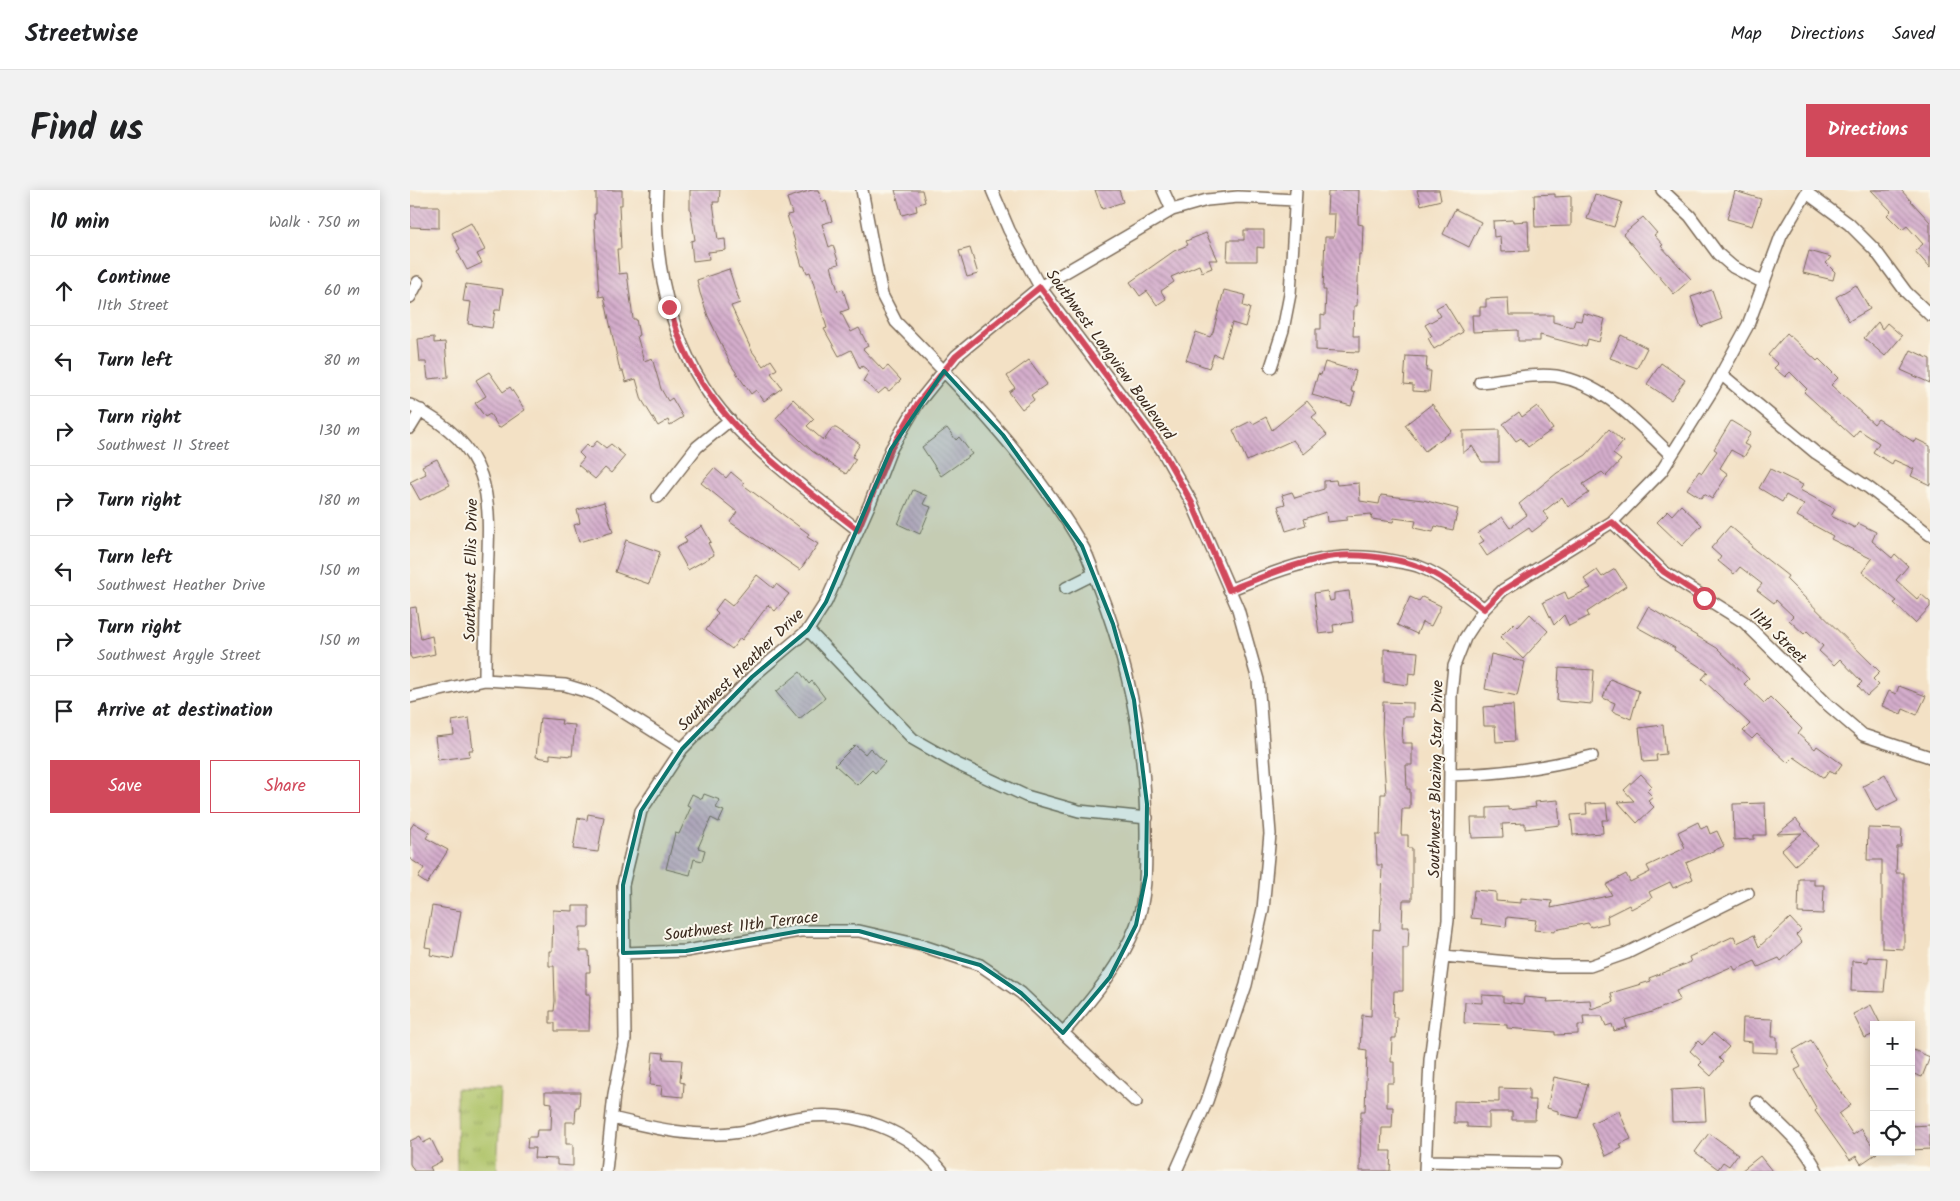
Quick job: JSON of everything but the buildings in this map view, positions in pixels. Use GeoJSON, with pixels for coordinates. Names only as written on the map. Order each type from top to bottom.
{"type":"FeatureCollection","features":[{"type":"Feature","properties":{"kind":"street"},"geometry":{"type":"LineString","coordinates":[[657,190],[655,224],[659,258],[669,307],[683,347],[702,383],[730,420],[760,451],[858,530]]}},
{"type":"Feature","properties":{"kind":"street"},"geometry":{"type":"LineString","coordinates":[[862,190],[882,295],[888,308],[896,322],[1003,435],[1051,497],[1082,546],[1114,624],[1134,700],[1147,804],[1146,876],[1136,925],[1110,977],[1063,1034]]}},
{"type":"Feature","properties":{"kind":"street","name":"Southwest Longview Boulevard"},"geometry":{"type":"LineString","coordinates":[[992,190],[1009,230],[1040,287],[1162,450],[1192,503],[1238,609],[1258,680],[1270,834],[1264,900],[1246,985],[1207,1101],[1176,1171]]}},
{"type":"Feature","properties":{"kind":"street"},"geometry":{"type":"LineString","coordinates":[[1163,190],[1172,210]]}},
{"type":"Feature","properties":{"kind":"street"},"geometry":{"type":"LineString","coordinates":[[1662,190],[1690,216],[1718,254],[1732,267],[1764,283]]}},
{"type":"Feature","properties":{"kind":"street"},"geometry":{"type":"LineString","coordinates":[[1807,191],[1855,231],[1874,250],[1906,292],[1930,315]]}},
{"type":"Feature","properties":{"kind":"street","name":"Southwest Blazing Star Drive"},"geometry":{"type":"LineString","coordinates":[[1426,1166],[1430,1060],[1448,920],[1451,695],[1454,666],[1464,638],[1484,609],[1503,590],[1612,522],[1661,472],[1721,374],[1748,325],[1781,236],[1807,191]]}},
{"type":"Feature","properties":{"kind":"street"},"geometry":{"type":"LineString","coordinates":[[1271,366],[1283,330],[1290,294],[1295,195]]}},
{"type":"Feature","properties":{"kind":"street","name":"Southwest Heather Drive"},"geometry":{"type":"LineString","coordinates":[[606,1171],[612,1118],[625,1039],[623,884],[642,811],[682,749],[752,677],[808,630],[826,602],[891,449],[918,403],[956,356],[1040,287],[1172,210],[1207,200],[1295,195]]}},
{"type":"Feature","properties":{"kind":"street"},"geometry":{"type":"LineString","coordinates":[[410,297],[418,282]]}},
{"type":"Feature","properties":{"kind":"street"},"geometry":{"type":"LineString","coordinates":[[1721,374],[1816,453],[1869,488],[1930,535]]}},
{"type":"Feature","properties":{"kind":"street"},"geometry":{"type":"LineString","coordinates":[[1480,382],[1555,376],[1585,384],[1612,400],[1671,455]]}},
{"type":"Feature","properties":{"kind":"street","name":"Southwest Ellis Drive"},"geometry":{"type":"LineString","coordinates":[[410,405],[421,410],[456,434],[479,467],[487,492],[490,520],[485,680]]}},
{"type":"Feature","properties":{"kind":"street"},"geometry":{"type":"LineString","coordinates":[[410,428],[421,410]]}},
{"type":"Feature","properties":{"kind":"street"},"geometry":{"type":"LineString","coordinates":[[658,497],[697,447],[730,420]]}},
{"type":"Feature","properties":{"kind":"street","name":"11th Street"},"geometry":{"type":"LineString","coordinates":[[1612,522],[1664,572],[1744,622],[1827,704],[1863,735],[1930,757]]}},
{"type":"Feature","properties":{"kind":"street"},"geometry":{"type":"LineString","coordinates":[[1229,590],[1280,570],[1325,558],[1367,556],[1421,567],[1468,596],[1484,609]]}},
{"type":"Feature","properties":{"kind":"street"},"geometry":{"type":"LineString","coordinates":[[1066,588],[1094,574]]}},
{"type":"Feature","properties":{"kind":"street"},"geometry":{"type":"LineString","coordinates":[[808,630],[913,739],[957,764],[1026,796],[1079,811],[1146,818]]}},
{"type":"Feature","properties":{"kind":"street"},"geometry":{"type":"LineString","coordinates":[[410,697],[485,680],[565,685],[595,694],[682,749]]}},
{"type":"Feature","properties":{"kind":"street"},"geometry":{"type":"LineString","coordinates":[[1450,775],[1501,774],[1552,766],[1592,756]]}},
{"type":"Feature","properties":{"kind":"street"},"geometry":{"type":"LineString","coordinates":[[1444,956],[1550,966],[1590,966],[1627,953],[1748,893]]}},
{"type":"Feature","properties":{"kind":"street","name":"Southwest 11th Terrace"},"geometry":{"type":"LineString","coordinates":[[623,952],[686,950],[800,931],[859,931],[920,945],[980,966],[1021,994],[1136,1102]]}},
{"type":"Feature","properties":{"kind":"street"},"geometry":{"type":"LineString","coordinates":[[1757,1102],[1790,1134],[1813,1163],[1816,1171]]}},
{"type":"Feature","properties":{"kind":"street"},"geometry":{"type":"LineString","coordinates":[[612,1118],[664,1131],[739,1132],[803,1116],[851,1117],[888,1129],[928,1154],[942,1171]]}},
{"type":"Feature","properties":{"kind":"street"},"geometry":{"type":"LineString","coordinates":[[1426,1166],[1556,1163]]}},
{"type":"Feature","properties":{"kind":"highlighted area"},"geometry":{"type":"Polygon","coordinates":[[[944,371],[1003,435],[1082,546],[1113,624],[1134,700],[1147,804],[1146,875],[1136,925],[1110,977],[1063,1033],[1021,993],[980,965],[859,931],[800,931],[686,951],[623,953],[623,885],[641,811],[682,749],[752,677],[808,630],[826,602],[891,449],[944,371]]]}},
{"type":"Feature","properties":{"kind":"green space"},"geometry":{"type":"Polygon","coordinates":[[[456,1089],[501,1090],[497,1171],[457,1171],[456,1089]]]}},
{"type":"Feature","properties":{"kind":"route"},"geometry":{"type":"LineString","coordinates":[[669,307],[683,347],[702,383],[730,420],[760,451],[858,530],[891,449],[918,403],[956,356],[1040,287],[1162,450],[1192,503],[1229,590],[1280,570],[1325,558],[1367,556],[1421,567],[1468,596],[1484,609],[1503,590],[1612,522],[1664,572],[1704,598]]}}]}
